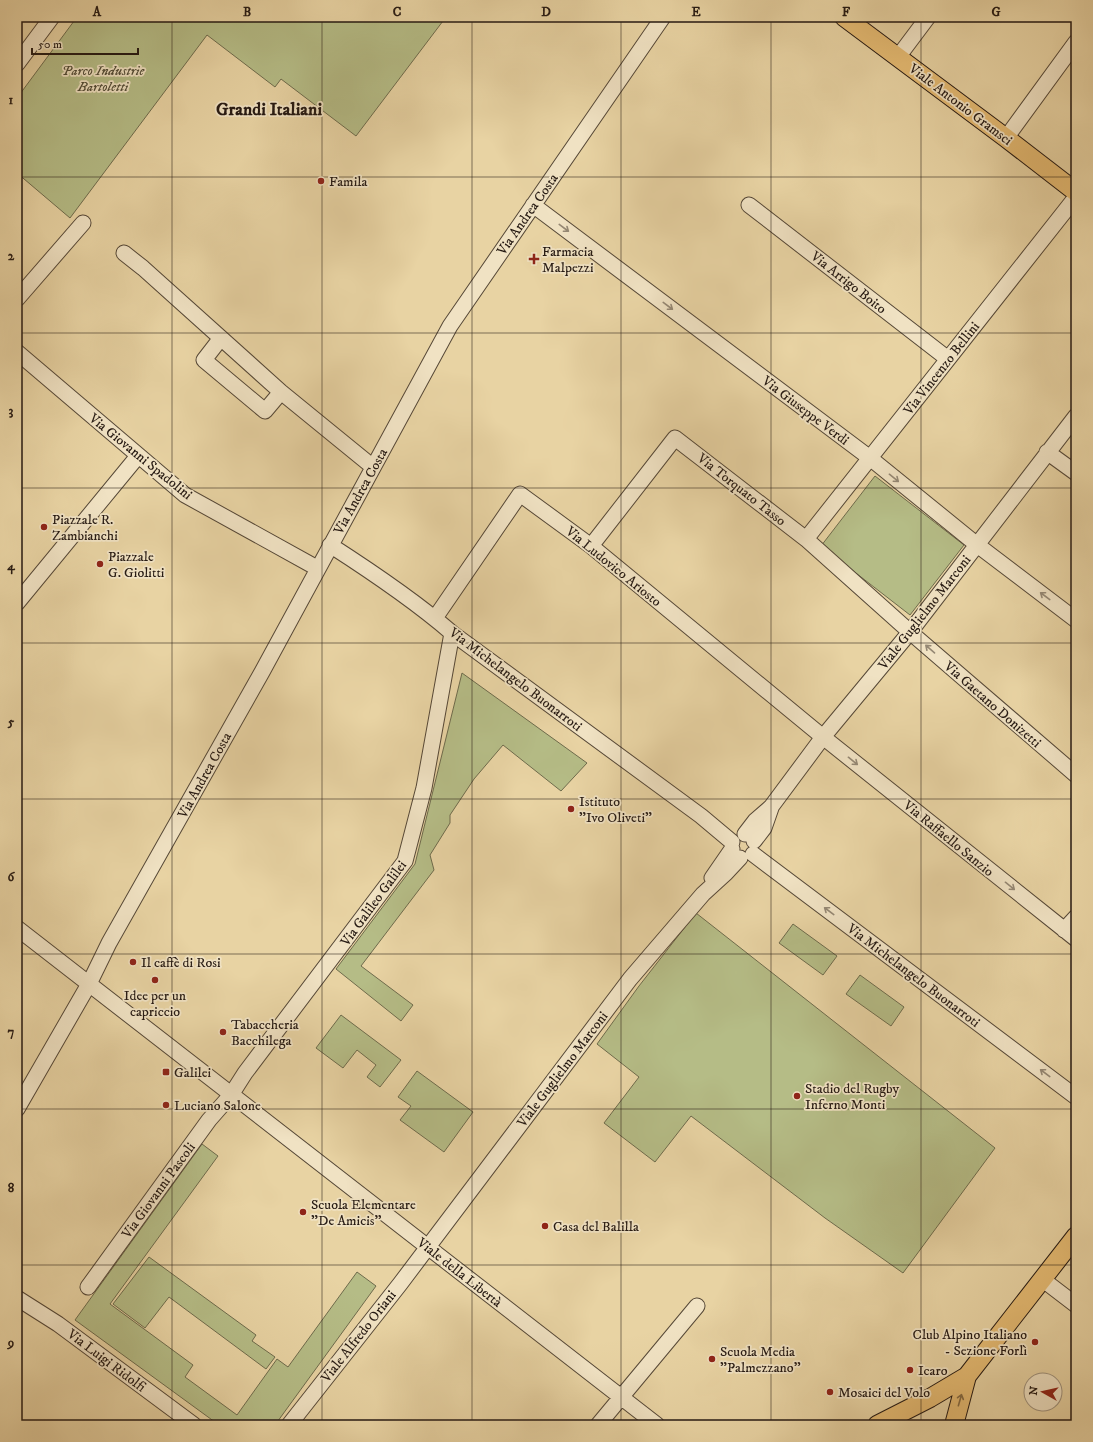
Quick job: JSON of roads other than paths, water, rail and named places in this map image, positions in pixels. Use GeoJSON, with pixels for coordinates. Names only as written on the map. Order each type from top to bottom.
{"type":"FeatureCollection","features":[{"type":"Feature","properties":{"kind":"main road","name":"Viale Antonio Gramsci"},"geometry":{"type":"LineString","coordinates":[[844,17],[1076,192]]}},
{"type":"Feature","properties":{"kind":"main road"},"geometry":{"type":"LineString","coordinates":[[878,1425],[930,1398],[966,1376],[1076,1236]]}},
{"type":"Feature","properties":{"kind":"main road"},"geometry":{"type":"LineString","coordinates":[[954,1425],[966,1376]]}},
{"type":"Feature","properties":{"kind":"main road"},"geometry":{"type":"LineString","coordinates":[[878,1425],[903,1423],[906,1425]]}},
{"type":"Feature","properties":{"kind":"street"},"geometry":{"type":"LineString","coordinates":[[17,64],[52,17]]}},
{"type":"Feature","properties":{"kind":"street","name":"Via Andrea Costa"},"geometry":{"type":"LineString","coordinates":[[17,1109],[89,984],[107,947],[262,672],[317,568],[450,326],[633,63],[663,17]]}},
{"type":"Feature","properties":{"kind":"street"},"geometry":{"type":"LineString","coordinates":[[898,57],[928,17]]}},
{"type":"Feature","properties":{"kind":"street"},"geometry":{"type":"LineString","coordinates":[[1006,138],[1076,42]]}},
{"type":"Feature","properties":{"kind":"street","name":"Via Vincenzo Bellini"},"geometry":{"type":"LineString","coordinates":[[806,539],[1076,197]]}},
{"type":"Feature","properties":{"kind":"street","name":"Via Giuseppe Verdi"},"geometry":{"type":"LineString","coordinates":[[533,205],[870,458],[976,544],[1076,620]]}},
{"type":"Feature","properties":{"kind":"street","name":"Via Arrigo Boito"},"geometry":{"type":"LineString","coordinates":[[749,205],[948,359]]}},
{"type":"Feature","properties":{"kind":"street"},"geometry":{"type":"LineString","coordinates":[[17,299],[83,223]]}},
{"type":"Feature","properties":{"kind":"street"},"geometry":{"type":"LineString","coordinates":[[124,253],[143,268],[281,392],[373,467]]}},
{"type":"Feature","properties":{"kind":"street"},"geometry":{"type":"LineString","coordinates":[[221,338],[204,360],[265,411],[281,392]]}},
{"type":"Feature","properties":{"kind":"street","name":"Via Giovanni Spadolini"},"geometry":{"type":"LineString","coordinates":[[17,352],[184,495],[317,568]]}},
{"type":"Feature","properties":{"kind":"street","name":"Viale Guglielmo Marconi"},"geometry":{"type":"LineString","coordinates":[[427,1247],[630,979],[703,894],[742,845],[755,821],[771,807],[823,737],[910,632],[976,544],[1076,416]]}},
{"type":"Feature","properties":{"kind":"street","name":"Via Torquato Tasso"},"geometry":{"type":"LineString","coordinates":[[591,546],[676,438],[806,539],[910,632]]}},
{"type":"Feature","properties":{"kind":"street"},"geometry":{"type":"LineString","coordinates":[[1047,452],[1076,473]]}},
{"type":"Feature","properties":{"kind":"street"},"geometry":{"type":"LineString","coordinates":[[17,603],[138,456]]}},
{"type":"Feature","properties":{"kind":"street","name":"Via Ludovico Ariosto"},"geometry":{"type":"LineString","coordinates":[[435,618],[520,494],[591,546],[823,737]]}},
{"type":"Feature","properties":{"kind":"street","name":"Via Michelangelo Buonarroti"},"geometry":{"type":"LineString","coordinates":[[330,545],[366,568],[435,618],[452,633],[742,845],[1076,1097]]}},
{"type":"Feature","properties":{"kind":"street","name":"Via Gaetano Donizetti"},"geometry":{"type":"LineString","coordinates":[[910,632],[1076,775]]}},
{"type":"Feature","properties":{"kind":"street","name":"Via Galileo Galilei"},"geometry":{"type":"LineString","coordinates":[[231,1095],[245,1073],[406,862],[424,788],[452,633]]}},
{"type":"Feature","properties":{"kind":"street","name":"Via Raffaello Sanzio"},"geometry":{"type":"LineString","coordinates":[[823,737],[1070,935]]}},
{"type":"Feature","properties":{"kind":"street"},"geometry":{"type":"LineString","coordinates":[[1070,935],[1076,917]]}},
{"type":"Feature","properties":{"kind":"street","name":"Viale della Libertà"},"geometry":{"type":"LineString","coordinates":[[17,928],[656,1425]]}},
{"type":"Feature","properties":{"kind":"street","name":"Via Giovanni Pascoli"},"geometry":{"type":"LineString","coordinates":[[88,1287],[209,1120],[231,1095]]}},
{"type":"Feature","properties":{"kind":"street","name":"Viale Alfredo Oriani"},"geometry":{"type":"LineString","coordinates":[[288,1425],[427,1247]]}},
{"type":"Feature","properties":{"kind":"street"},"geometry":{"type":"LineString","coordinates":[[1042,1279],[1076,1306]]}},
{"type":"Feature","properties":{"kind":"street","name":"Via Luigi Ridolfi"},"geometry":{"type":"LineString","coordinates":[[17,1298],[58,1324],[194,1425]]}},
{"type":"Feature","properties":{"kind":"street"},"geometry":{"type":"LineString","coordinates":[[598,1425],[698,1306]]}},
{"type":"Feature","properties":{"kind":"place","name":"Famila"},"geometry":{"type":"Point","coordinates":[321,181]}},
{"type":"Feature","properties":{"kind":"place","name":"Farmacia Malpezzi"},"geometry":{"type":"Point","coordinates":[534,259]}},
{"type":"Feature","properties":{"kind":"place","name":"Piazzale R. Zambianchi"},"geometry":{"type":"Point","coordinates":[44,527]}},
{"type":"Feature","properties":{"kind":"place","name":"Piazzale G. Giolitti"},"geometry":{"type":"Point","coordinates":[100,564]}},
{"type":"Feature","properties":{"kind":"place","name":"Istituto \"Ivo Oliveti\""},"geometry":{"type":"Point","coordinates":[571,809]}},
{"type":"Feature","properties":{"kind":"place","name":"Il caffè di Rosi"},"geometry":{"type":"Point","coordinates":[133,962]}},
{"type":"Feature","properties":{"kind":"place","name":"Idee per un capriccio"},"geometry":{"type":"Point","coordinates":[155,980]}},
{"type":"Feature","properties":{"kind":"place","name":"Tabaccheria Bacchilega"},"geometry":{"type":"Point","coordinates":[223,1032]}},
{"type":"Feature","properties":{"kind":"place","name":"Galilei"},"geometry":{"type":"Point","coordinates":[166,1072]}},
{"type":"Feature","properties":{"kind":"place","name":"Stadio del Rugby Inferno Monti"},"geometry":{"type":"Point","coordinates":[797,1096]}},
{"type":"Feature","properties":{"kind":"place","name":"Luciano Salone"},"geometry":{"type":"Point","coordinates":[166,1105]}},
{"type":"Feature","properties":{"kind":"place","name":"Scuola Elementare \"De Amicis\""},"geometry":{"type":"Point","coordinates":[303,1212]}},
{"type":"Feature","properties":{"kind":"place","name":"Casa del Balilla"},"geometry":{"type":"Point","coordinates":[545,1226]}},
{"type":"Feature","properties":{"kind":"place","name":"Club Alpino Italiano - Sezione Forlì"},"geometry":{"type":"Point","coordinates":[1035,1342]}},
{"type":"Feature","properties":{"kind":"place","name":"Scuola Media \"Palmezzano\""},"geometry":{"type":"Point","coordinates":[712,1359]}},
{"type":"Feature","properties":{"kind":"place","name":"Icaro"},"geometry":{"type":"Point","coordinates":[910,1370]}},
{"type":"Feature","properties":{"kind":"place","name":"Mosaici del Volo"},"geometry":{"type":"Point","coordinates":[830,1392]}},
{"type":"Feature","properties":{"kind":"district","name":"Grandi Italiani"},"geometry":{"type":"Point","coordinates":[269,109]}},
{"type":"Feature","properties":{"kind":"park label","name":"Parco Industrie Bartoletti"},"geometry":{"type":"Point","coordinates":[103,78]}}]}
